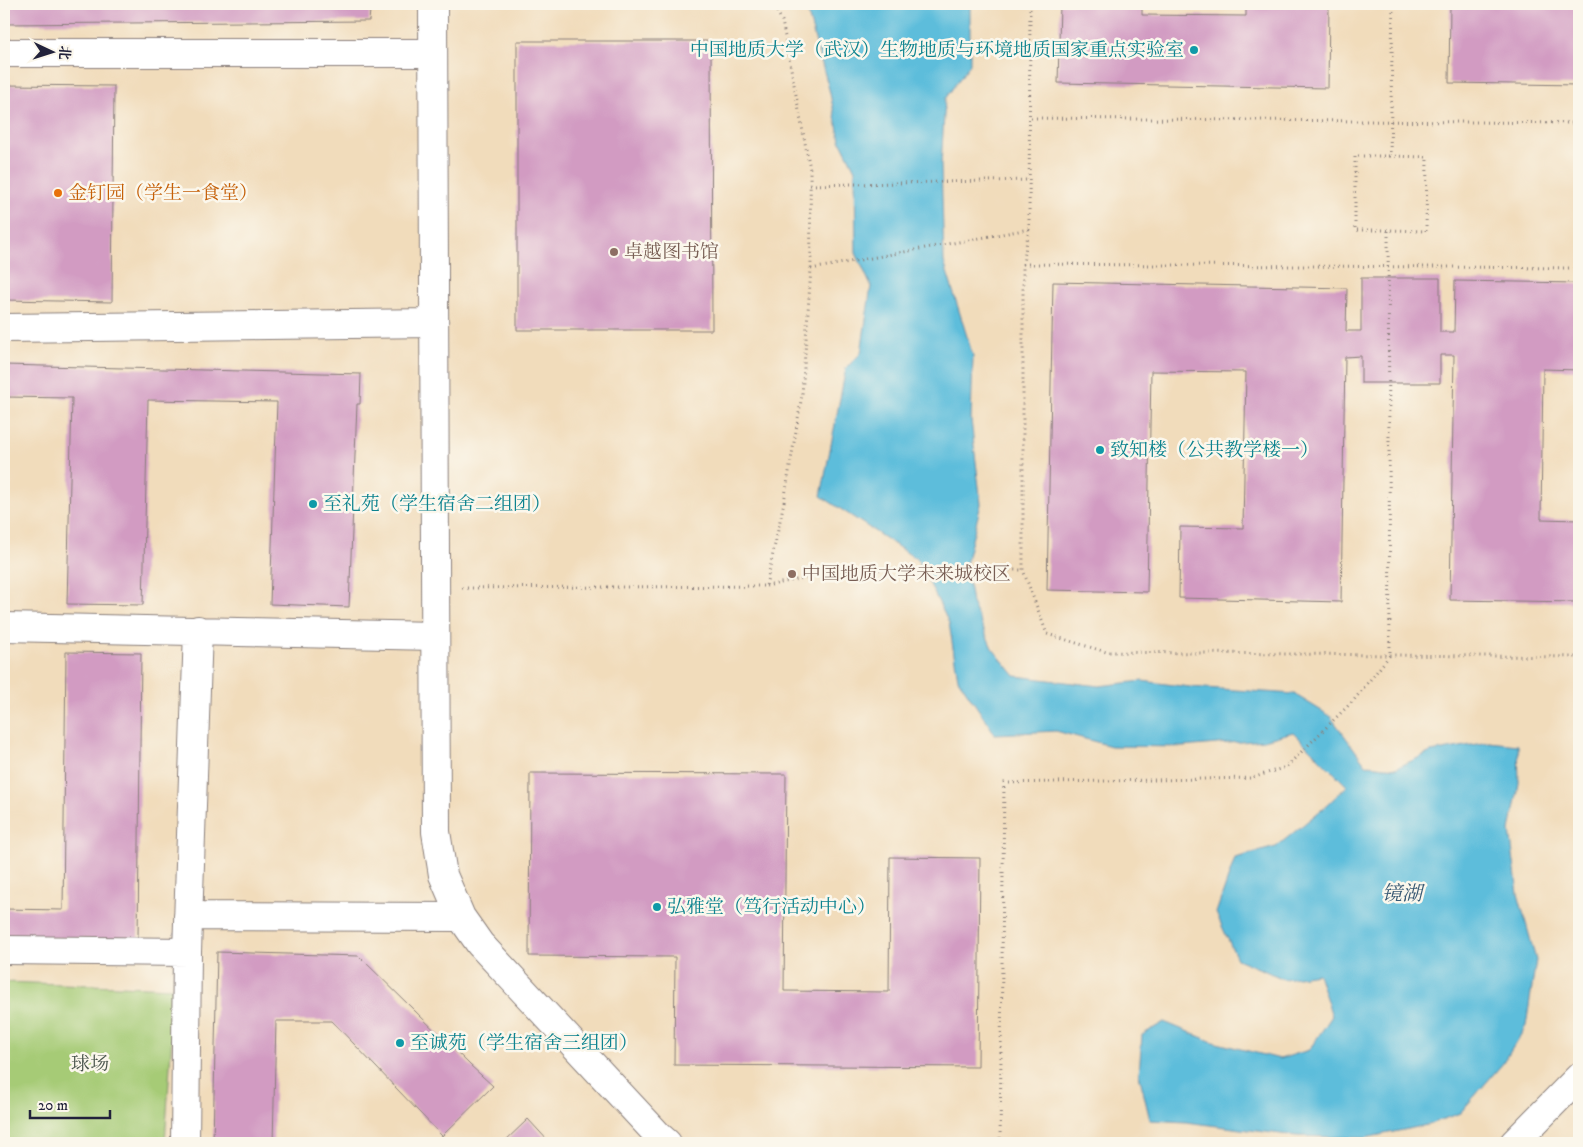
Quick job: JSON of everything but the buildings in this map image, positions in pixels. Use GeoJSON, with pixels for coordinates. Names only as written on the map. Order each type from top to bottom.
{"type":"FeatureCollection","features":[{"type":"Feature","properties":{"kind":"street"},"geometry":{"type":"LineString","coordinates":[[433,4],[436,832],[443,875],[461,917],[480,944],[667,1143]]}},
{"type":"Feature","properties":{"kind":"street"},"geometry":{"type":"LineString","coordinates":[[4,53],[433,53]]}},
{"type":"Feature","properties":{"kind":"street"},"geometry":{"type":"LineString","coordinates":[[4,328],[434,323]]}},
{"type":"Feature","properties":{"kind":"street"},"geometry":{"type":"LineString","coordinates":[[4,627],[435,636]]}},
{"type":"Feature","properties":{"kind":"street"},"geometry":{"type":"LineString","coordinates":[[185,1143],[187,952],[198,630]]}},
{"type":"Feature","properties":{"kind":"street"},"geometry":{"type":"LineString","coordinates":[[188,916],[461,917]]}},
{"type":"Feature","properties":{"kind":"street"},"geometry":{"type":"LineString","coordinates":[[4,950],[187,952]]}},
{"type":"Feature","properties":{"kind":"street"},"geometry":{"type":"LineString","coordinates":[[1514,1143],[1579,1077]]}},
{"type":"Feature","properties":{"kind":"path"},"geometry":{"type":"LineString","coordinates":[[766,586],[784,502],[802,395],[811,269],[810,169],[782,21],[773,4]]}},
{"type":"Feature","properties":{"kind":"path"},"geometry":{"type":"LineString","coordinates":[[1030,4],[1031,118],[1029,229],[1023,264],[1023,570],[1046,634],[1106,652],[1579,657]]}},
{"type":"Feature","properties":{"kind":"path"},"geometry":{"type":"LineString","coordinates":[[1390,156],[1393,4]]}},
{"type":"Feature","properties":{"kind":"path"},"geometry":{"type":"LineString","coordinates":[[1031,118],[1579,123]]}},
{"type":"Feature","properties":{"kind":"path"},"geometry":{"type":"LineString","coordinates":[[1355,156],[1390,156],[1427,157],[1426,231],[1355,230],[1355,156]]}},
{"type":"Feature","properties":{"kind":"path"},"geometry":{"type":"LineString","coordinates":[[810,185],[1029,180]]}},
{"type":"Feature","properties":{"kind":"path"},"geometry":{"type":"LineString","coordinates":[[811,269],[1029,229]]}},
{"type":"Feature","properties":{"kind":"path"},"geometry":{"type":"LineString","coordinates":[[1000,1143],[1004,783],[1252,778],[1286,767],[1354,700],[1390,655],[1388,230]]}},
{"type":"Feature","properties":{"kind":"path"},"geometry":{"type":"LineString","coordinates":[[1023,264],[1579,268]]}},
{"type":"Feature","properties":{"kind":"path"},"geometry":{"type":"LineString","coordinates":[[435,589],[766,586],[847,569],[1023,570]]}},
{"type":"Feature","properties":{"kind":"green space","name":"球场"},"geometry":{"type":"Polygon","coordinates":[[[4,982],[175,988],[165,1143],[4,1143],[4,982]]]}},
{"type":"Feature","properties":{"kind":"water","name":"镜湖"},"geometry":{"type":"Polygon","coordinates":[[[805,4],[970,4],[970,64],[945,99],[941,165],[944,262],[973,356],[971,420],[981,504],[966,564],[972,603],[992,648],[1015,676],[1099,686],[1142,681],[1190,687],[1294,694],[1330,716],[1366,765],[1396,768],[1431,752],[1489,742],[1518,745],[1519,783],[1510,831],[1518,894],[1536,960],[1526,1026],[1504,1062],[1460,1113],[1427,1125],[1365,1138],[1297,1136],[1186,1122],[1150,1120],[1139,1074],[1142,1035],[1164,1022],[1213,1042],[1280,1059],[1309,1050],[1332,1016],[1318,974],[1284,979],[1237,959],[1216,913],[1235,858],[1276,847],[1347,786],[1293,732],[1264,740],[1182,747],[1111,746],[1056,731],[995,734],[958,679],[949,623],[918,560],[821,496],[846,368],[861,353],[871,286],[856,253],[855,170],[840,140],[829,89],[805,4]]]}},
{"type":"Feature","properties":{"kind":"place","name":"中国地质大学（武汉）生物地质与环境地质国家重点实验室"},"geometry":{"type":"Point","coordinates":[1194,50]}},
{"type":"Feature","properties":{"kind":"place","name":"金钉园（学生一食堂）"},"geometry":{"type":"Point","coordinates":[58,193]}},
{"type":"Feature","properties":{"kind":"place","name":"卓越图书馆"},"geometry":{"type":"Point","coordinates":[614,252]}},
{"type":"Feature","properties":{"kind":"place","name":"致知楼（公共教学楼一）"},"geometry":{"type":"Point","coordinates":[1100,450]}},
{"type":"Feature","properties":{"kind":"place","name":"至礼苑（学生宿舍二组团）"},"geometry":{"type":"Point","coordinates":[313,504]}},
{"type":"Feature","properties":{"kind":"place","name":"中国地质大学未来城校区"},"geometry":{"type":"Point","coordinates":[792,574]}},
{"type":"Feature","properties":{"kind":"place","name":"弘雅堂（笃行活动中心）"},"geometry":{"type":"Point","coordinates":[657,907]}},
{"type":"Feature","properties":{"kind":"place","name":"至诚苑（学生宿舍三组团）"},"geometry":{"type":"Point","coordinates":[400,1043]}}]}
